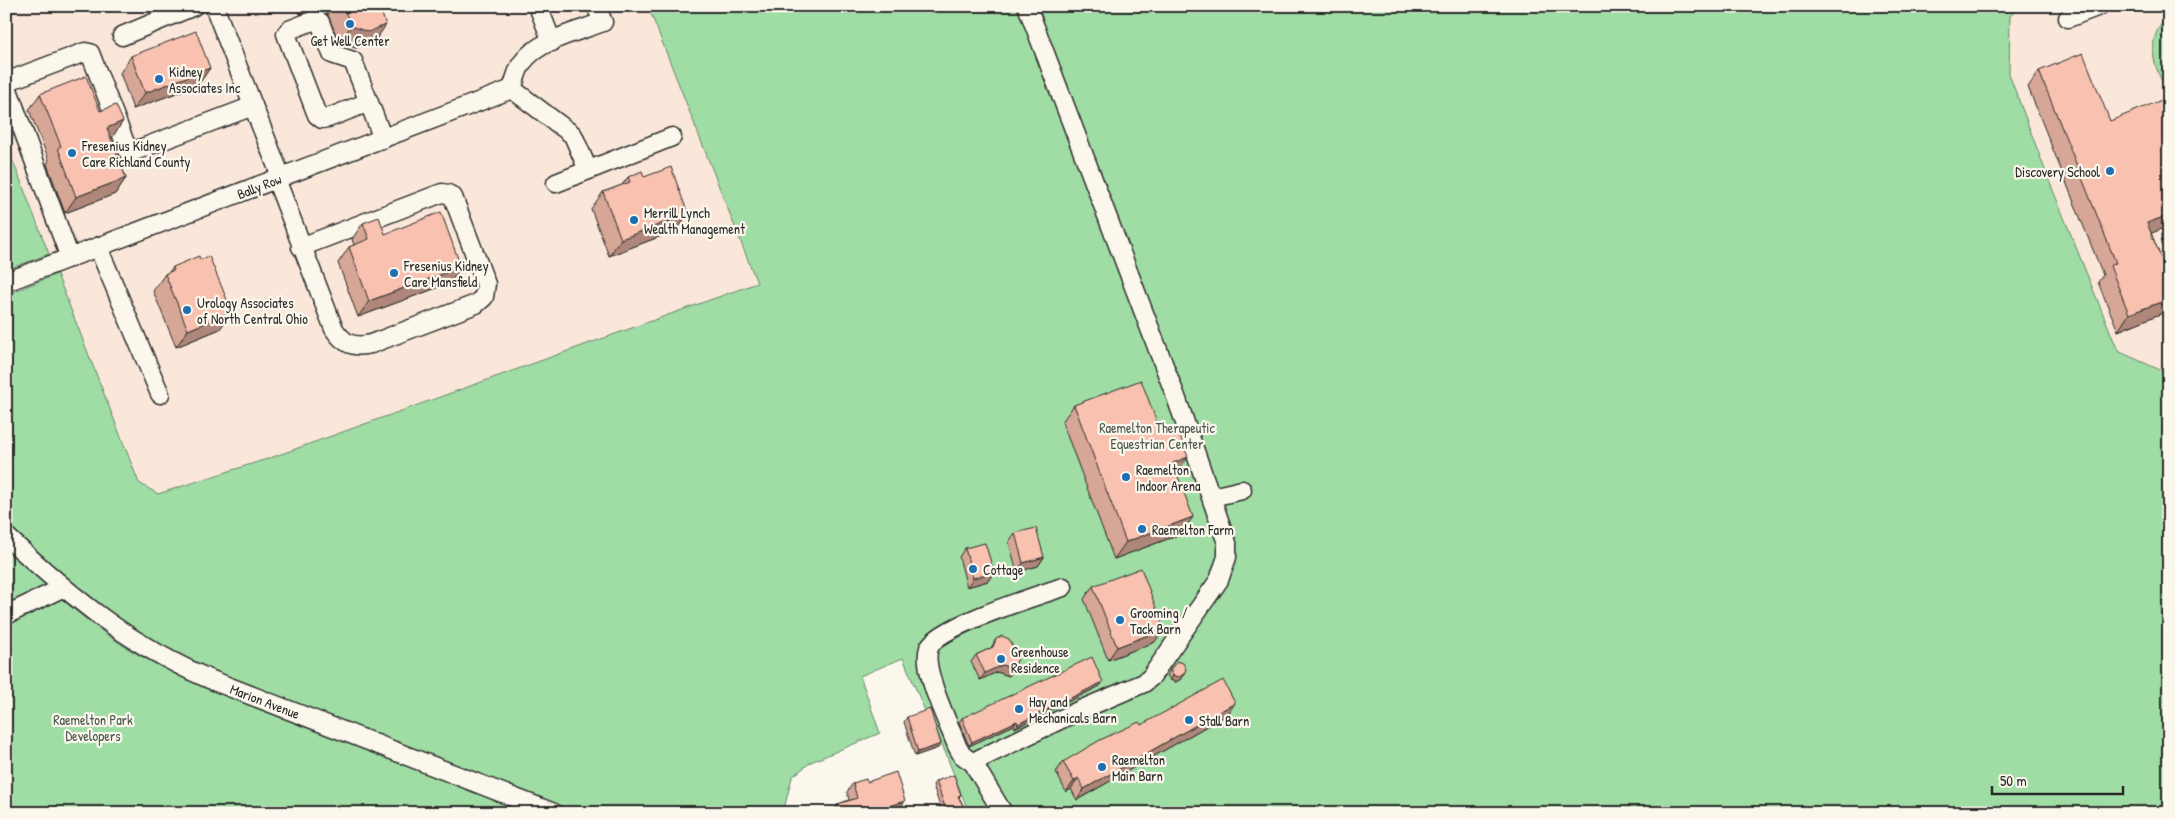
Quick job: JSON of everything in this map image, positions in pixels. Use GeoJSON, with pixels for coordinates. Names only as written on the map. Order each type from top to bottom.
{"type":"FeatureCollection","features":[{"type":"Feature","properties":{"kind":"street"},"geometry":{"type":"LineString","coordinates":[[122,36],[194,6]]}},
{"type":"Feature","properties":{"kind":"street"},"geometry":{"type":"LineString","coordinates":[[214,6],[253,106],[302,247],[334,328],[342,341],[356,347],[371,344],[476,304],[484,296],[486,284],[452,197],[448,194],[442,194],[302,247]]}},
{"type":"Feature","properties":{"kind":"street"},"geometry":{"type":"LineString","coordinates":[[538,6],[552,42]]}},
{"type":"Feature","properties":{"kind":"street"},"geometry":{"type":"LineString","coordinates":[[588,170],[573,134],[512,89],[521,64],[531,53],[552,42],[603,22],[596,6]]}},
{"type":"Feature","properties":{"kind":"street"},"geometry":{"type":"LineString","coordinates":[[976,765],[979,759],[1078,711],[1137,686],[1150,677],[1224,570],[1227,557],[1227,543],[1212,497],[1027,6]]}},
{"type":"Feature","properties":{"kind":"street"},"geometry":{"type":"LineString","coordinates":[[2068,18],[2099,6]]}},
{"type":"Feature","properties":{"kind":"street"},"geometry":{"type":"LineString","coordinates":[[369,102],[328,118],[322,119],[317,115],[286,34],[289,30],[315,20],[320,22],[332,54],[353,61],[369,102],[383,139]]}},
{"type":"Feature","properties":{"kind":"street"},"geometry":{"type":"LineString","coordinates":[[70,258],[7,87],[11,80],[85,52],[90,53],[129,153],[253,106]]}},
{"type":"Feature","properties":{"kind":"street","name":"Bally Row"},"geometry":{"type":"LineString","coordinates":[[6,282],[512,89]]}},
{"type":"Feature","properties":{"kind":"street"},"geometry":{"type":"LineString","coordinates":[[556,182],[672,138]]}},
{"type":"Feature","properties":{"kind":"street"},"geometry":{"type":"LineString","coordinates":[[98,247],[160,394]]}},
{"type":"Feature","properties":{"kind":"street"},"geometry":{"type":"LineString","coordinates":[[1212,497],[1242,490]]}},
{"type":"Feature","properties":{"kind":"street","name":"Marion Avenue"},"geometry":{"type":"LineString","coordinates":[[6,536],[62,588],[132,640],[193,672],[554,813]]}},
{"type":"Feature","properties":{"kind":"street"},"geometry":{"type":"LineString","coordinates":[[1003,813],[976,765],[962,755],[957,746],[929,670],[928,649],[932,642],[945,632],[1008,606],[1063,587]]}},
{"type":"Feature","properties":{"kind":"street"},"geometry":{"type":"LineString","coordinates":[[6,614],[62,588]]}},
{"type":"Feature","properties":{"kind":"shaded area"},"geometry":{"type":"Polygon","coordinates":[[[6,6],[648,6],[758,283],[273,457],[158,494],[139,483],[6,143],[6,6]]]}},
{"type":"Feature","properties":{"kind":"shaded area"},"geometry":{"type":"Polygon","coordinates":[[[2021,6],[2169,6],[2169,14],[2156,34],[2159,76],[2169,95],[2169,374],[2118,351],[2100,318],[2009,74],[2010,16],[2021,6]]]}},
{"type":"Feature","properties":{"kind":"green space","name":"Raemelton Therapeutic Equestrian Center"},"geometry":{"type":"Polygon","coordinates":[[[648,6],[2021,6],[2010,16],[2009,74],[2050,183],[2118,351],[2169,374],[2169,813],[969,813],[931,716],[925,711],[903,658],[860,676],[880,733],[811,762],[792,777],[783,813],[577,813],[228,678],[164,648],[108,614],[64,578],[6,525],[6,295],[57,274],[139,483],[158,494],[273,457],[757,283],[648,6]]]}},
{"type":"Feature","properties":{"kind":"green space"},"geometry":{"type":"Polygon","coordinates":[[[2169,14],[2169,95],[2158,73],[2153,50],[2157,31],[2169,14]]]}},
{"type":"Feature","properties":{"kind":"green space"},"geometry":{"type":"Polygon","coordinates":[[[6,143],[49,254],[6,270],[6,143]]]}},
{"type":"Feature","properties":{"kind":"green space","name":"Raemelton Park Developers"},"geometry":{"type":"Polygon","coordinates":[[[6,548],[53,592],[86,619],[121,644],[158,665],[198,684],[530,813],[6,813],[6,548]]]}},
{"type":"Feature","properties":{"kind":"building"},"geometry":{"type":"Polygon","coordinates":[[[343,6],[379,6],[386,25],[368,32],[351,26],[343,6]]]}},
{"type":"Feature","properties":{"kind":"building"},"geometry":{"type":"Polygon","coordinates":[[[196,31],[210,68],[145,93],[131,56],[196,31]]]}},
{"type":"Feature","properties":{"kind":"building","name":"Discovery School"},"geometry":{"type":"Polygon","coordinates":[[[2083,53],[2110,121],[2169,97],[2169,215],[2147,223],[2169,278],[2169,299],[2129,314],[2110,266],[2116,263],[2039,71],[2083,53]]]}},
{"type":"Feature","properties":{"kind":"building"},"geometry":{"type":"Polygon","coordinates":[[[86,76],[100,111],[116,105],[123,121],[107,128],[126,178],[76,197],[58,148],[61,146],[40,94],[86,76]]]}},
{"type":"Feature","properties":{"kind":"building"},"geometry":{"type":"Polygon","coordinates":[[[671,167],[688,214],[621,239],[603,192],[630,182],[628,177],[642,171],[644,177],[671,167]]]}},
{"type":"Feature","properties":{"kind":"building","name":"Fresenius Kidney Care Mansfield"},"geometry":{"type":"Polygon","coordinates":[[[441,212],[461,267],[369,301],[349,247],[369,239],[363,223],[379,217],[385,234],[441,212]]]}},
{"type":"Feature","properties":{"kind":"building"},"geometry":{"type":"Polygon","coordinates":[[[199,256],[200,260],[209,256],[232,312],[188,330],[165,274],[174,270],[173,267],[199,256]]]}},
{"type":"Feature","properties":{"kind":"building","name":"Raemelton Indoor Arena"},"geometry":{"type":"Polygon","coordinates":[[[1141,380],[1161,433],[1177,427],[1188,457],[1173,463],[1193,517],[1126,542],[1074,405],[1141,380]]]}},
{"type":"Feature","properties":{"kind":"building"},"geometry":{"type":"Polygon","coordinates":[[[1036,528],[1044,557],[1023,563],[1015,533],[1036,528]]]}},
{"type":"Feature","properties":{"kind":"building"},"geometry":{"type":"Polygon","coordinates":[[[985,543],[994,572],[973,578],[965,548],[985,543]]]}},
{"type":"Feature","properties":{"kind":"building","name":"Grooming / Tack Barn"},"geometry":{"type":"Polygon","coordinates":[[[1141,568],[1164,629],[1117,647],[1093,586],[1141,568]]]}},
{"type":"Feature","properties":{"kind":"building"},"geometry":{"type":"Polygon","coordinates":[[[1002,636],[1009,639],[1018,658],[1014,669],[1002,665],[985,673],[976,655],[993,647],[996,639],[1002,636]]]}},
{"type":"Feature","properties":{"kind":"building","name":"Hay and Mechanicals Barn"},"geometry":{"type":"Polygon","coordinates":[[[1092,657],[1103,682],[1018,724],[1017,721],[972,742],[962,718],[1092,657]]]}},
{"type":"Feature","properties":{"kind":"building"},"geometry":{"type":"Polygon","coordinates":[[[1177,661],[1183,663],[1186,669],[1184,674],[1179,677],[1173,676],[1170,670],[1177,661]]]}},
{"type":"Feature","properties":{"kind":"building"},"geometry":{"type":"Polygon","coordinates":[[[1223,680],[1235,703],[1084,789],[1078,778],[1074,781],[1063,762],[1100,740],[1139,722],[1141,725],[1223,680]]]}},
{"type":"Feature","properties":{"kind":"building"},"geometry":{"type":"Polygon","coordinates":[[[930,709],[941,744],[918,752],[907,717],[930,709]]]}},
{"type":"Feature","properties":{"kind":"building"},"geometry":{"type":"Polygon","coordinates":[[[896,772],[905,801],[879,809],[880,813],[841,813],[838,804],[857,798],[853,783],[866,779],[867,782],[896,772]]]}},
{"type":"Feature","properties":{"kind":"building"},"geometry":{"type":"Polygon","coordinates":[[[954,775],[961,795],[958,796],[967,813],[947,813],[936,781],[954,775]]]}},
{"type":"Feature","properties":{"kind":"place","name":"Get Well Center"},"geometry":{"type":"Point","coordinates":[350,24]}},
{"type":"Feature","properties":{"kind":"place","name":"Kidney Associates Inc"},"geometry":{"type":"Point","coordinates":[159,79]}},
{"type":"Feature","properties":{"kind":"place","name":"Fresenius Kidney Care Richland County"},"geometry":{"type":"Point","coordinates":[72,153]}},
{"type":"Feature","properties":{"kind":"place","name":"Discovery School"},"geometry":{"type":"Point","coordinates":[2110,171]}},
{"type":"Feature","properties":{"kind":"place","name":"Merrill Lynch Wealth Management"},"geometry":{"type":"Point","coordinates":[634,220]}},
{"type":"Feature","properties":{"kind":"place","name":"Fresenius Kidney Care Mansfield"},"geometry":{"type":"Point","coordinates":[394,273]}},
{"type":"Feature","properties":{"kind":"place","name":"Urology Associates of North Central Ohio"},"geometry":{"type":"Point","coordinates":[187,310]}},
{"type":"Feature","properties":{"kind":"place","name":"Raemelton Indoor Arena"},"geometry":{"type":"Point","coordinates":[1126,477]}},
{"type":"Feature","properties":{"kind":"place","name":"Raemelton Farm"},"geometry":{"type":"Point","coordinates":[1142,529]}},
{"type":"Feature","properties":{"kind":"place","name":"Cottage"},"geometry":{"type":"Point","coordinates":[973,569]}},
{"type":"Feature","properties":{"kind":"place","name":"Grooming / Tack Barn"},"geometry":{"type":"Point","coordinates":[1120,620]}},
{"type":"Feature","properties":{"kind":"place","name":"Greenhouse Residence"},"geometry":{"type":"Point","coordinates":[1001,659]}},
{"type":"Feature","properties":{"kind":"place","name":"Hay and Mechanicals Barn"},"geometry":{"type":"Point","coordinates":[1019,709]}},
{"type":"Feature","properties":{"kind":"place","name":"Stall Barn"},"geometry":{"type":"Point","coordinates":[1189,720]}},
{"type":"Feature","properties":{"kind":"place","name":"Raemelton Main Barn"},"geometry":{"type":"Point","coordinates":[1102,767]}}]}
